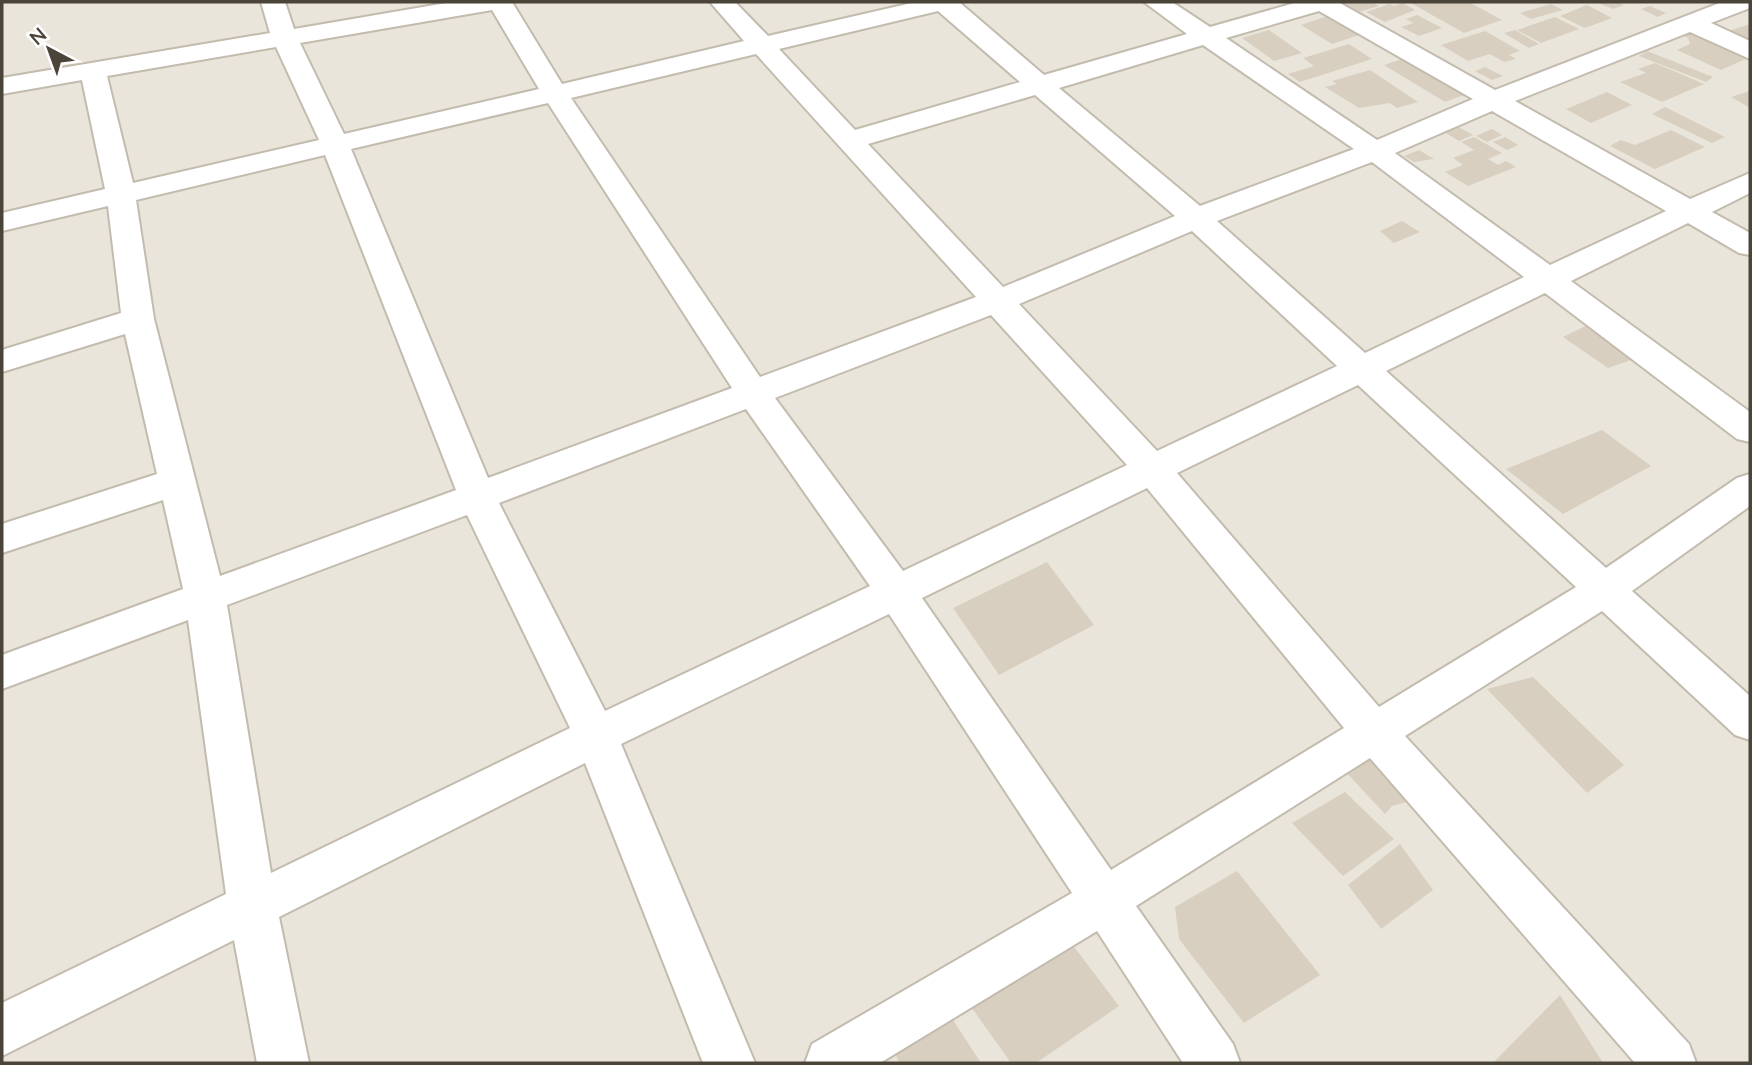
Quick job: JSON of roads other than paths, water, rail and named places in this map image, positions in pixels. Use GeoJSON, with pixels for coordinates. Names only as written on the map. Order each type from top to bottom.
{"type":"FeatureCollection","features":[{"type":"Feature","properties":{"kind":"street"},"geometry":{"type":"LineString","coordinates":[[273,2],[284,36],[335,144],[477,497],[596,736],[729,1063]]}},
{"type":"Feature","properties":{"kind":"street"},"geometry":{"type":"LineString","coordinates":[[2,86],[494,2]]}},
{"type":"Feature","properties":{"kind":"street"},"geometry":{"type":"LineString","coordinates":[[500,2],[555,92],[751,392],[896,592],[1214,1063]]}},
{"type":"Feature","properties":{"kind":"street"},"geometry":{"type":"LineString","coordinates":[[722,2],[764,44],[1151,468],[1373,731],[1670,1063]]}},
{"type":"Feature","properties":{"kind":"street"},"geometry":{"type":"LineString","coordinates":[[2,222],[945,2],[1196,218],[1357,368],[1750,722]]}},
{"type":"Feature","properties":{"kind":"street"},"geometry":{"type":"LineString","coordinates":[[1156,2],[1375,151],[1750,430]]}},
{"type":"Feature","properties":{"kind":"street"},"geometry":{"type":"LineString","coordinates":[[851,140],[1044,86],[1322,2],[1750,246]]}},
{"type":"Feature","properties":{"kind":"street"},"geometry":{"type":"LineString","coordinates":[[2,672],[999,300],[1196,218],[1375,151],[1494,100],[1743,2]]}},
{"type":"Feature","properties":{"kind":"street"},"geometry":{"type":"LineString","coordinates":[[1689,22],[1750,51]]}},
{"type":"Feature","properties":{"kind":"street"},"geometry":{"type":"LineString","coordinates":[[93,71],[121,195],[138,319],[205,596],[253,904],[283,1063]]}},
{"type":"Feature","properties":{"kind":"street"},"geometry":{"type":"LineString","coordinates":[[2,1030],[596,736],[1357,368],[1750,182]]}},
{"type":"Feature","properties":{"kind":"street"},"geometry":{"type":"LineString","coordinates":[[2,361],[138,319]]}},
{"type":"Feature","properties":{"kind":"street"},"geometry":{"type":"LineString","coordinates":[[2,539],[176,482]]}},
{"type":"Feature","properties":{"kind":"street"},"geometry":{"type":"LineString","coordinates":[[831,1063],[1104,900],[1604,590],[1750,487]]}}]}
